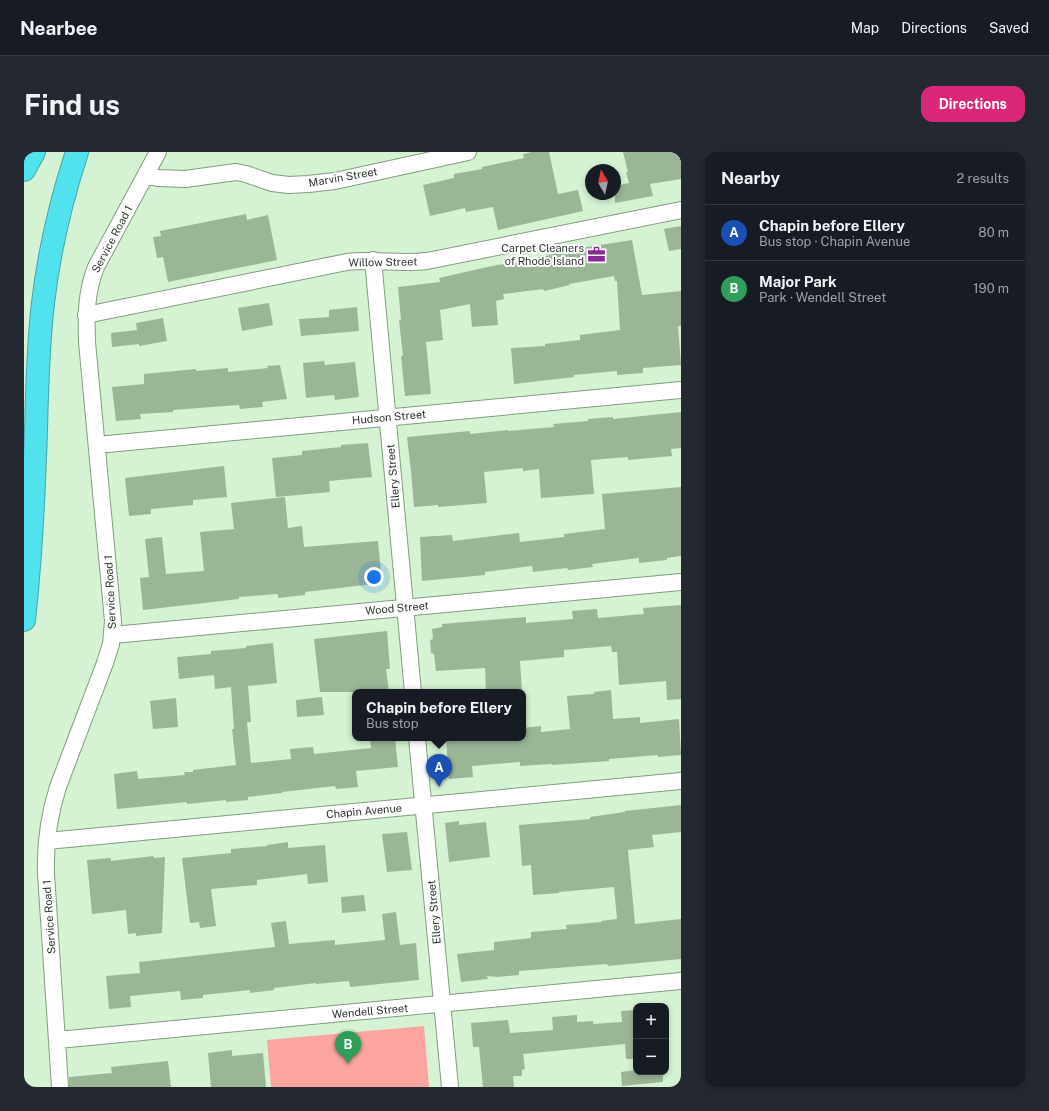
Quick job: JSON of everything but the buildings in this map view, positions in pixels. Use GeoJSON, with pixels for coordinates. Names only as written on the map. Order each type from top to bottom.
{"type":"FeatureCollection","features":[{"type":"Feature","properties":{"kind":"highway"},"geometry":{"type":"LineString","coordinates":[[24,170],[34,152]]}},
{"type":"Feature","properties":{"kind":"highway"},"geometry":{"type":"LineString","coordinates":[[24,620],[32,525],[38,366],[43,302],[53,240],[68,178],[77,152]]}},
{"type":"Feature","properties":{"kind":"street","name":"Service Road 1"},"geometry":{"type":"LineString","coordinates":[[60,1087],[46,874],[47,841],[52,808],[58,787],[105,663],[112,635],[113,606],[87,342],[86,316],[89,290],[96,267],[158,152]]}},
{"type":"Feature","properties":{"kind":"street","name":"Marvin Street"},"geometry":{"type":"LineString","coordinates":[[146,175],[158,178],[185,179],[236,172],[276,184],[308,184],[335,181],[468,152]]}},
{"type":"Feature","properties":{"kind":"street","name":"Willow Street"},"geometry":{"type":"LineString","coordinates":[[86,316],[347,262],[373,260],[406,262],[437,259],[681,210]]}},
{"type":"Feature","properties":{"kind":"street","name":"Ellery Street"},"geometry":{"type":"LineString","coordinates":[[373,260],[413,689]]}},
{"type":"Feature","properties":{"kind":"street","name":"Hudson Street"},"geometry":{"type":"LineString","coordinates":[[97,445],[681,390]]}},
{"type":"Feature","properties":{"kind":"street","name":"Wood Street"},"geometry":{"type":"LineString","coordinates":[[112,635],[681,582]]}},
{"type":"Feature","properties":{"kind":"street","name":"Ellery Street"},"geometry":{"type":"LineString","coordinates":[[417,741],[450,1087]]}},
{"type":"Feature","properties":{"kind":"street","name":"Chapin Avenue"},"geometry":{"type":"LineString","coordinates":[[47,841],[681,781]]}},
{"type":"Feature","properties":{"kind":"street","name":"Wendell Street"},"geometry":{"type":"LineString","coordinates":[[58,1040],[681,981]]}},
{"type":"Feature","properties":{"kind":"shaded area"},"geometry":{"type":"Polygon","coordinates":[[[424,1026],[429,1087],[271,1087],[267,1040],[424,1026]]]}},
{"type":"Feature","properties":{"kind":"place","name":"Carpet Cleaners of Rhode Island"},"geometry":{"type":"Point","coordinates":[597,254]}},
{"type":"Feature","properties":{"kind":"place","name":"Chapin before Ellery"},"geometry":{"type":"Point","coordinates":[439,787]}},
{"type":"Feature","properties":{"kind":"place","name":"Major Park"},"geometry":{"type":"Point","coordinates":[348,1064]}}]}
